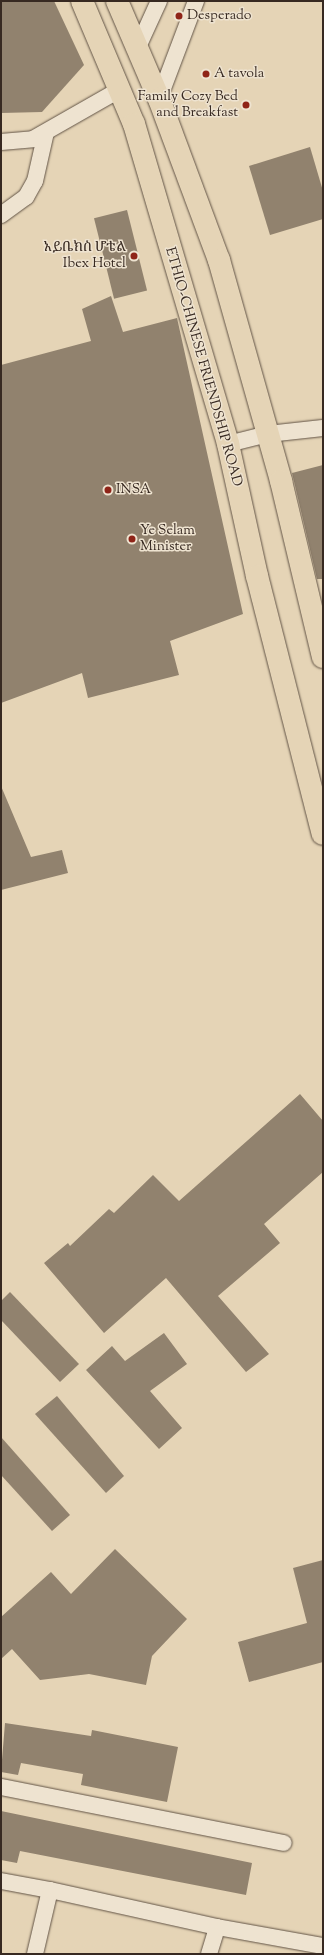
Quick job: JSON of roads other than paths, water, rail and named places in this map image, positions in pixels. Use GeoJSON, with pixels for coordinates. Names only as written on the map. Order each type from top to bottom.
{"type":"FeatureCollection","features":[{"type":"Feature","properties":{"kind":"main road","name":"ETHIO-CHINESE FRIENDSHIP ROAD"},"geometry":{"type":"LineString","coordinates":[[82,1],[134,124],[228,444],[257,576],[323,834]]}},
{"type":"Feature","properties":{"kind":"main road"},"geometry":{"type":"LineString","coordinates":[[116,1],[138,47],[159,99],[219,260],[268,434],[323,657]]}},
{"type":"Feature","properties":{"kind":"street"},"geometry":{"type":"LineString","coordinates":[[138,47],[159,1]]}},
{"type":"Feature","properties":{"kind":"street"},"geometry":{"type":"LineString","coordinates":[[159,99],[196,1]]}},
{"type":"Feature","properties":{"kind":"street"},"geometry":{"type":"LineString","coordinates":[[1,142],[33,139],[119,90]]}},
{"type":"Feature","properties":{"kind":"street"},"geometry":{"type":"LineString","coordinates":[[1,215],[26,196],[35,181],[46,132]]}},
{"type":"Feature","properties":{"kind":"street"},"geometry":{"type":"LineString","coordinates":[[228,444],[268,434],[323,428]]}},
{"type":"Feature","properties":{"kind":"street"},"geometry":{"type":"LineString","coordinates":[[1,1787],[284,1843]]}},
{"type":"Feature","properties":{"kind":"street"},"geometry":{"type":"LineString","coordinates":[[1,1881],[50,1890],[217,1927],[323,1946]]}},
{"type":"Feature","properties":{"kind":"street"},"geometry":{"type":"LineString","coordinates":[[35,1954],[50,1890]]}},
{"type":"Feature","properties":{"kind":"street"},"geometry":{"type":"LineString","coordinates":[[209,1954],[217,1927]]}},
{"type":"Feature","properties":{"kind":"place","name":"Desperado"},"geometry":{"type":"Point","coordinates":[179,16]}},
{"type":"Feature","properties":{"kind":"place","name":"A tavola"},"geometry":{"type":"Point","coordinates":[206,74]}},
{"type":"Feature","properties":{"kind":"place","name":"Family Cozy Bed and Breakfast"},"geometry":{"type":"Point","coordinates":[246,105]}},
{"type":"Feature","properties":{"kind":"place","name":"አይቤክስ ሆቴል Ibex Hotel"},"geometry":{"type":"Point","coordinates":[134,256]}},
{"type":"Feature","properties":{"kind":"place","name":"INSA"},"geometry":{"type":"Point","coordinates":[108,490]}},
{"type":"Feature","properties":{"kind":"place","name":"Ye Selam Minister"},"geometry":{"type":"Point","coordinates":[132,539]}}]}
